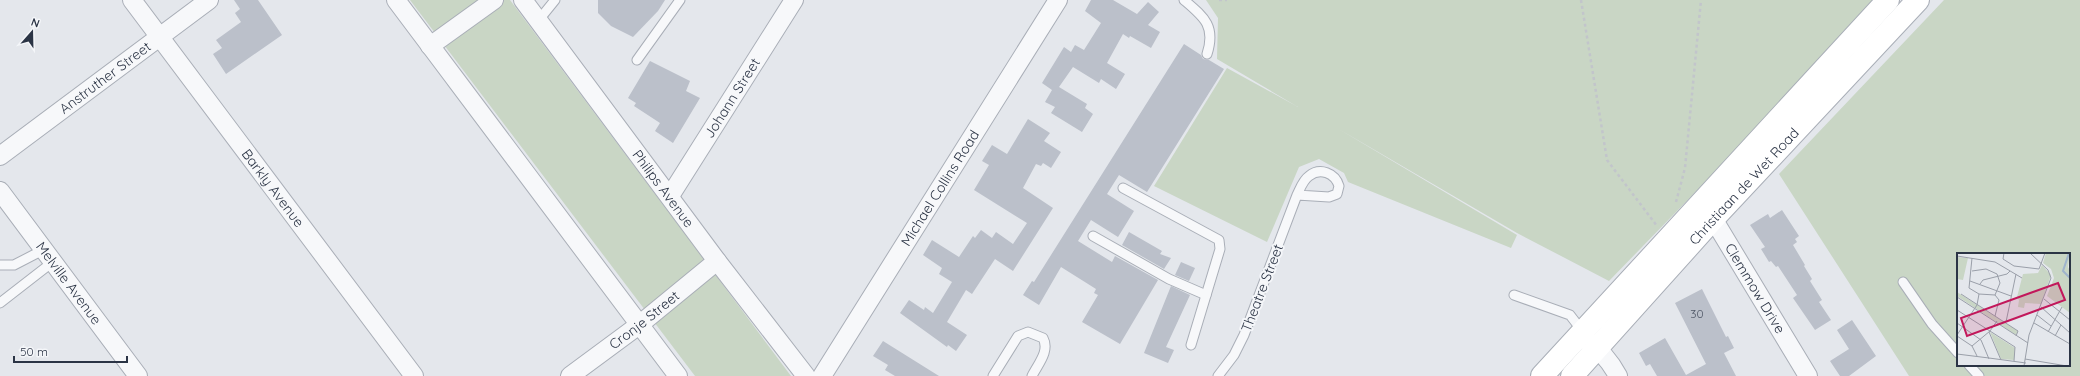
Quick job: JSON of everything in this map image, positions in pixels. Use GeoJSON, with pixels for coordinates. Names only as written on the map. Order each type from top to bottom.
{"type":"FeatureCollection","features":[{"type":"Feature","properties":{"kind":"main road","name":"Christiaan de Wet Road"},"geometry":{"type":"LineString","coordinates":[[1572,376],[1598,348],[1708,210],[1888,0]]}},
{"type":"Feature","properties":{"kind":"main road","name":"Christiaan de Wet Road"},"geometry":{"type":"LineString","coordinates":[[1542,376],[1667,239],[1708,210],[1918,0]]}},
{"type":"Feature","properties":{"kind":"street","name":"Barkly Avenue"},"geometry":{"type":"LineString","coordinates":[[132,0],[414,376]]}},
{"type":"Feature","properties":{"kind":"street","name":"Anstruther Street"},"geometry":{"type":"LineString","coordinates":[[0,156],[209,0]]}},
{"type":"Feature","properties":{"kind":"street"},"geometry":{"type":"LineString","coordinates":[[396,0],[678,376]]}},
{"type":"Feature","properties":{"kind":"street"},"geometry":{"type":"LineString","coordinates":[[430,46],[494,0]]}},
{"type":"Feature","properties":{"kind":"street","name":"Philips Avenue"},"geometry":{"type":"LineString","coordinates":[[522,0],[670,196],[717,261],[806,376]]}},
{"type":"Feature","properties":{"kind":"street","name":"Johann Street"},"geometry":{"type":"LineString","coordinates":[[670,196],[794,0]]}},
{"type":"Feature","properties":{"kind":"street","name":"Michael Collins Road"},"geometry":{"type":"LineString","coordinates":[[822,376],[1058,0]]}},
{"type":"Feature","properties":{"kind":"street","name":"Melville Avenue"},"geometry":{"type":"LineString","coordinates":[[0,191],[138,376]]}},
{"type":"Feature","properties":{"kind":"street","name":"Clemmow Drive"},"geometry":{"type":"LineString","coordinates":[[1708,210],[1808,376]]}},
{"type":"Feature","properties":{"kind":"street","name":"Cronje Street"},"geometry":{"type":"LineString","coordinates":[[570,376],[639,325],[717,261]]}},
{"type":"Feature","properties":{"kind":"street"},"geometry":{"type":"LineString","coordinates":[[1582,333],[1610,361],[1618,376]]}},
{"type":"Feature","properties":{"kind":"lane"},"geometry":{"type":"LineString","coordinates":[[538,21],[555,0]]}},
{"type":"Feature","properties":{"kind":"lane"},"geometry":{"type":"LineString","coordinates":[[637,60],[680,0]]}},
{"type":"Feature","properties":{"kind":"lane"},"geometry":{"type":"LineString","coordinates":[[1184,0],[1205,19],[1211,30],[1211,42],[1207,54]]}},
{"type":"Feature","properties":{"kind":"lane"},"geometry":{"type":"LineString","coordinates":[[1122,188],[1219,240],[1220,249],[1191,346]]}},
{"type":"Feature","properties":{"kind":"lane","name":"Theatre Street"},"geometry":{"type":"LineString","coordinates":[[1218,376],[1234,355],[1244,335],[1297,195]]}},
{"type":"Feature","properties":{"kind":"lane"},"geometry":{"type":"LineString","coordinates":[[1093,236],[1169,279],[1206,295]]}},
{"type":"Feature","properties":{"kind":"lane"},"geometry":{"type":"LineString","coordinates":[[0,264],[14,265],[49,255]]}},
{"type":"Feature","properties":{"kind":"lane"},"geometry":{"type":"LineString","coordinates":[[0,303],[49,255]]}},
{"type":"Feature","properties":{"kind":"lane"},"geometry":{"type":"LineString","coordinates":[[1903,282],[1932,324],[1957,352]]}},
{"type":"Feature","properties":{"kind":"lane"},"geometry":{"type":"LineString","coordinates":[[1514,295],[1570,315],[1582,333]]}},
{"type":"Feature","properties":{"kind":"lane"},"geometry":{"type":"LineString","coordinates":[[993,376],[1018,336],[1028,332],[1043,338],[1046,344],[1045,352],[1032,376]]}},
{"type":"Feature","properties":{"kind":"lane"},"geometry":{"type":"LineString","coordinates":[[1970,366],[1979,376]]}},
{"type":"Feature","properties":{"kind":"path"},"geometry":{"type":"LineString","coordinates":[[1219,0],[1227,0]]}},
{"type":"Feature","properties":{"kind":"path"},"geometry":{"type":"LineString","coordinates":[[1581,0],[1607,160],[1667,239]]}},
{"type":"Feature","properties":{"kind":"path"},"geometry":{"type":"LineString","coordinates":[[1676,203],[1685,168],[1701,0]]}},
{"type":"Feature","properties":{"kind":"green space"},"geometry":{"type":"Polygon","coordinates":[[[410,0],[510,0],[791,376],[695,376],[410,0]]]}},
{"type":"Feature","properties":{"kind":"green space"},"geometry":{"type":"Polygon","coordinates":[[[1206,0],[1882,0],[1609,281],[1517,233],[1337,128],[1517,235],[1511,248],[1348,182],[1344,173],[1319,159],[1299,167],[1267,242],[1154,186],[1227,68],[1298,107],[1217,59],[1218,18],[1206,0]]]}},
{"type":"Feature","properties":{"kind":"green space"},"geometry":{"type":"Polygon","coordinates":[[[1944,0],[2080,0],[2080,376],[1909,376],[1779,174],[1944,0]]]}},
{"type":"Feature","properties":{"kind":"building"},"geometry":{"type":"Polygon","coordinates":[[[234,0],[258,0],[282,35],[226,74],[213,54],[222,48],[216,40],[241,22],[235,13],[240,9],[234,0]]]}},
{"type":"Feature","properties":{"kind":"building"},"geometry":{"type":"Polygon","coordinates":[[[598,0],[665,0],[658,11],[633,37],[611,26],[598,13],[598,0]]]}},
{"type":"Feature","properties":{"kind":"building"},"geometry":{"type":"Polygon","coordinates":[[[1091,0],[1113,0],[1137,14],[1148,2],[1159,12],[1148,25],[1160,32],[1151,48],[1130,36],[1129,38],[1123,34],[1107,63],[1125,74],[1116,89],[1101,79],[1099,83],[1073,67],[1059,87],[1087,104],[1085,108],[1093,114],[1082,132],[1051,113],[1055,107],[1045,102],[1052,90],[1042,83],[1064,47],[1071,52],[1075,45],[1084,50],[1101,23],[1085,11],[1091,0]]]}},
{"type":"Feature","properties":{"kind":"building"},"geometry":{"type":"Polygon","coordinates":[[[1184,44],[1201,55],[1203,59],[1209,60],[1224,69],[1147,192],[1119,175],[1107,194],[1134,211],[1118,237],[1091,220],[1078,241],[1112,262],[1115,256],[1158,280],[1120,344],[1082,322],[1098,295],[1094,293],[1096,289],[1061,267],[1039,305],[1023,295],[1032,281],[1034,282],[1184,44]]]}},
{"type":"Feature","properties":{"kind":"building"},"geometry":{"type":"Polygon","coordinates":[[[650,61],[690,81],[686,91],[700,98],[673,143],[655,131],[660,123],[634,106],[636,103],[628,98],[650,61]]]}},
{"type":"Feature","properties":{"kind":"building"},"geometry":{"type":"Polygon","coordinates":[[[1028,119],[1050,133],[1044,141],[1061,152],[1051,168],[1043,163],[1041,166],[1036,164],[1023,188],[1053,208],[1013,271],[995,259],[972,294],[966,290],[947,322],[967,335],[956,351],[948,345],[947,347],[900,313],[909,300],[924,310],[925,307],[933,313],[952,282],[939,274],[942,268],[923,255],[932,240],[959,257],[973,236],[975,238],[981,230],[992,238],[996,232],[1013,244],[1027,223],[974,190],[989,165],[982,161],[992,145],[1007,154],[1028,119]]]}},
{"type":"Feature","properties":{"kind":"building"},"geometry":{"type":"Polygon","coordinates":[[[1782,210],[1799,236],[1795,239],[1797,242],[1793,245],[1812,279],[1810,281],[1822,300],[1819,302],[1831,320],[1815,330],[1793,298],[1797,295],[1778,266],[1776,267],[1771,261],[1769,262],[1761,249],[1765,247],[1750,225],[1768,214],[1770,218],[1782,210]]]}},
{"type":"Feature","properties":{"kind":"building"},"geometry":{"type":"Polygon","coordinates":[[[1129,232],[1162,251],[1160,254],[1171,258],[1164,269],[1122,245],[1129,232]]]}},
{"type":"Feature","properties":{"kind":"building"},"geometry":{"type":"Polygon","coordinates":[[[1181,262],[1195,268],[1189,281],[1175,275],[1181,262]]]}},
{"type":"Feature","properties":{"kind":"building"},"geometry":{"type":"Polygon","coordinates":[[[1171,286],[1190,295],[1166,347],[1174,350],[1168,363],[1144,353],[1171,286]]]}},
{"type":"Feature","properties":{"kind":"building"},"geometry":{"type":"Polygon","coordinates":[[[1702,289],[1726,337],[1728,336],[1734,348],[1724,353],[1736,376],[1657,376],[1650,364],[1646,366],[1639,353],[1665,338],[1686,375],[1706,364],[1675,303],[1702,289]]]}},
{"type":"Feature","properties":{"kind":"building"},"geometry":{"type":"Polygon","coordinates":[[[1852,320],[1876,356],[1849,376],[1840,376],[1830,361],[1849,349],[1837,330],[1852,320]]]}},
{"type":"Feature","properties":{"kind":"building"},"geometry":{"type":"Polygon","coordinates":[[[883,341],[939,376],[895,376],[885,370],[888,365],[873,356],[883,341]]]}}]}
